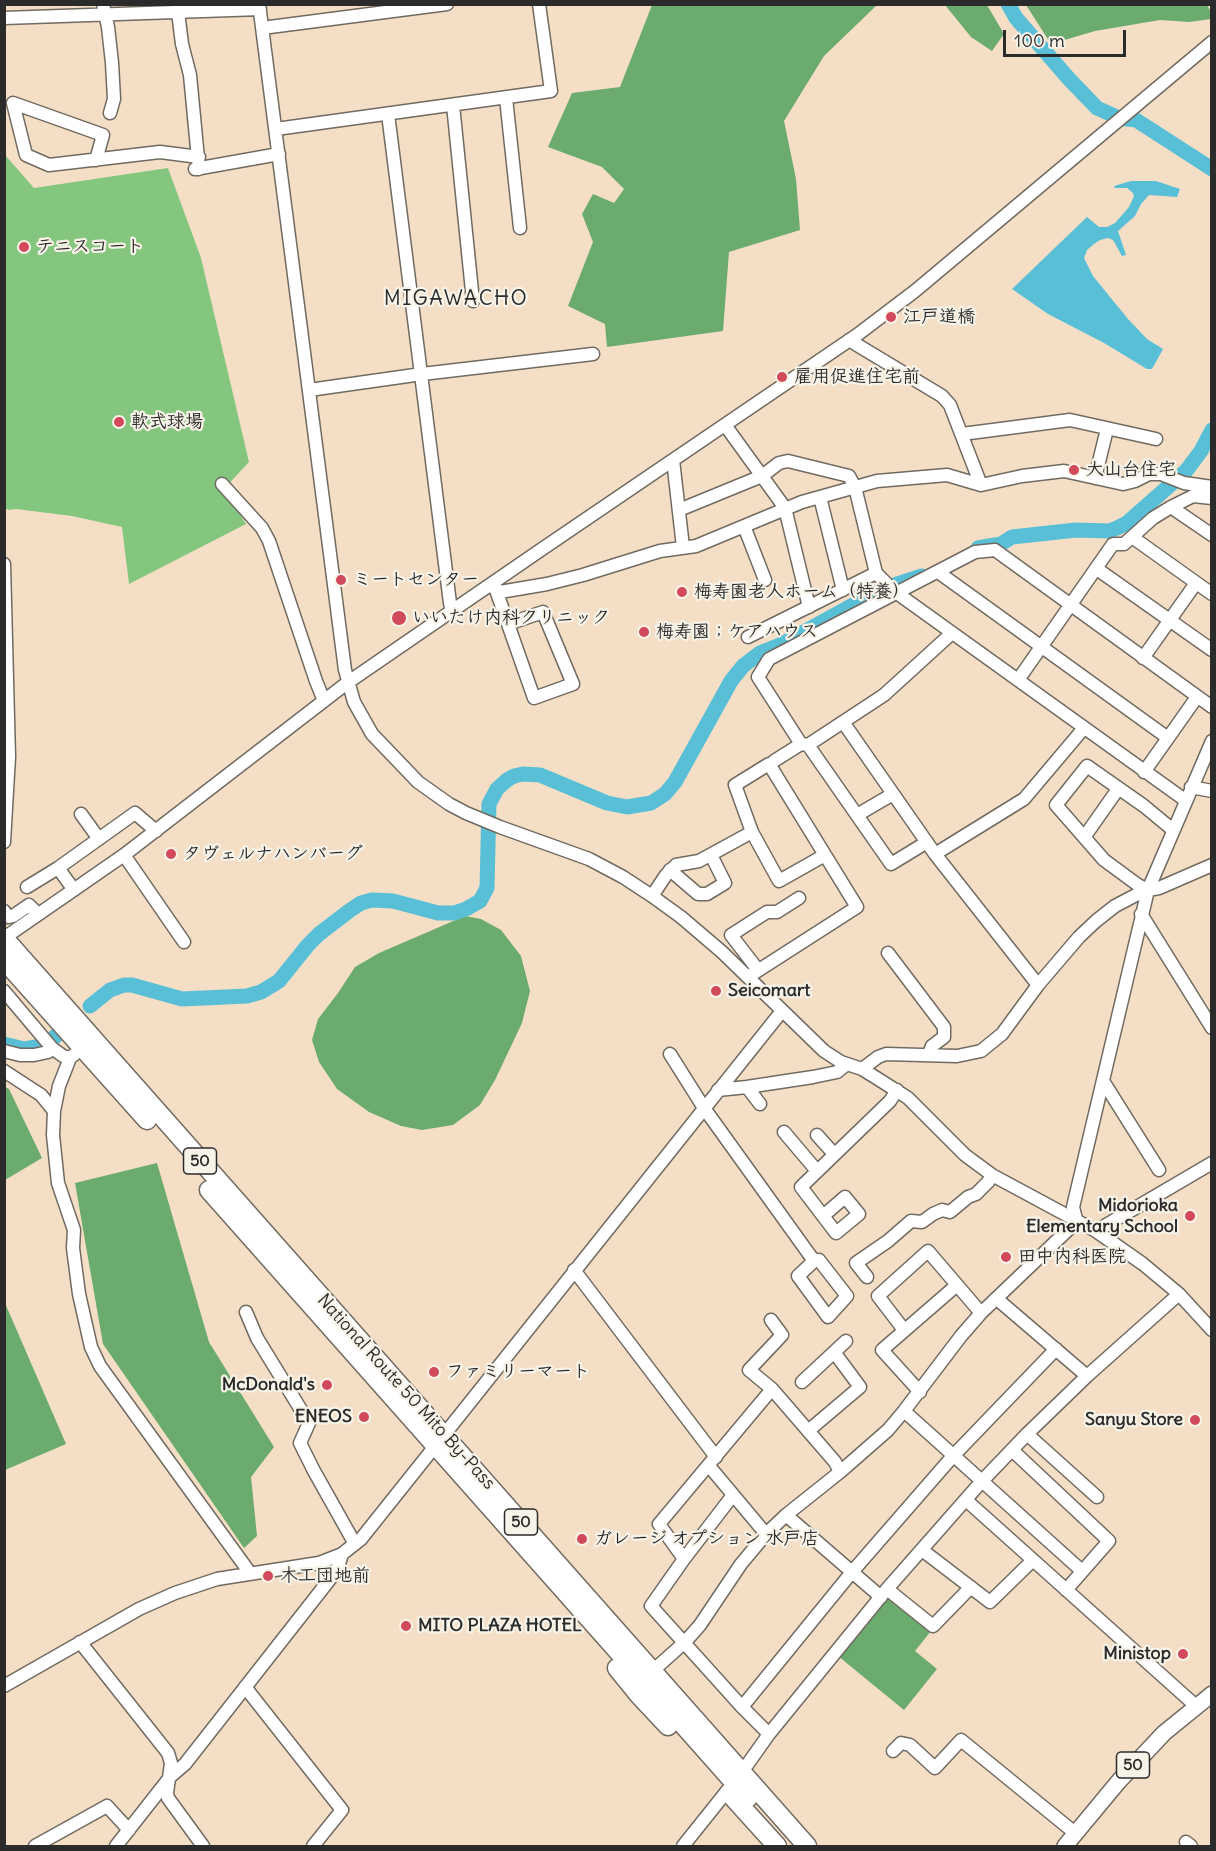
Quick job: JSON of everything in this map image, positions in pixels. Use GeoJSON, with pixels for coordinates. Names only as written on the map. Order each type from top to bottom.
{"type":"FeatureCollection","features":[{"type":"Feature","properties":{"kind":"highway","name":"National Route 50 Mito By-Pass"},"geometry":{"type":"LineString","coordinates":[[4,938],[440,1441],[645,1682],[791,1846]]}},
{"type":"Feature","properties":{"kind":"highway","name":"National Route 50 Mito By-Pass"},"geometry":{"type":"LineString","coordinates":[[4,960],[76,1053],[440,1441],[563,1591],[583,1624],[645,1682],[807,1846]]}},
{"type":"Feature","properties":{"kind":"highway"},"geometry":{"type":"LineString","coordinates":[[645,1682],[672,1681],[820,1846]]}},
{"type":"Feature","properties":{"kind":"highway"},"geometry":{"type":"LineString","coordinates":[[645,1682],[727,1791],[777,1846]]}},
{"type":"Feature","properties":{"kind":"main road","name":"50"},"geometry":{"type":"LineString","coordinates":[[1065,1846],[1156,1741],[1212,1694]]}},
{"type":"Feature","properties":{"kind":"street"},"geometry":{"type":"LineString","coordinates":[[262,28],[447,4]]}},
{"type":"Feature","properties":{"kind":"street"},"geometry":{"type":"LineString","coordinates":[[276,129],[551,91],[539,4]]}},
{"type":"Feature","properties":{"kind":"street"},"geometry":{"type":"LineString","coordinates":[[4,18],[104,9],[178,12],[260,7],[347,683],[363,720],[387,752],[430,791],[466,813],[589,859],[623,877],[652,896],[753,974]]}},
{"type":"Feature","properties":{"kind":"street"},"geometry":{"type":"LineString","coordinates":[[104,9],[112,63],[114,99],[110,113]]}},
{"type":"Feature","properties":{"kind":"street"},"geometry":{"type":"LineString","coordinates":[[178,12],[182,44],[190,75],[198,165]]}},
{"type":"Feature","properties":{"kind":"street"},"geometry":{"type":"LineString","coordinates":[[4,938],[124,855],[347,683],[452,611],[493,588],[673,460],[849,340],[915,291],[1212,42]]}},
{"type":"Feature","properties":{"kind":"street"},"geometry":{"type":"LineString","coordinates":[[506,98],[520,228]]}},
{"type":"Feature","properties":{"kind":"street"},"geometry":{"type":"LineString","coordinates":[[96,160],[103,135],[13,103],[26,155],[49,165],[96,160],[160,152],[198,165],[279,154]]}},
{"type":"Feature","properties":{"kind":"street"},"geometry":{"type":"LineString","coordinates":[[453,105],[472,301]]}},
{"type":"Feature","properties":{"kind":"street"},"geometry":{"type":"LineString","coordinates":[[388,114],[452,611]]}},
{"type":"Feature","properties":{"kind":"street"},"geometry":{"type":"LineString","coordinates":[[849,340],[942,396],[950,405],[981,485]]}},
{"type":"Feature","properties":{"kind":"street"},"geometry":{"type":"LineString","coordinates":[[309,390],[593,354]]}},
{"type":"Feature","properties":{"kind":"street"},"geometry":{"type":"LineString","coordinates":[[962,434],[1070,420],[1156,439]]}},
{"type":"Feature","properties":{"kind":"street"},"geometry":{"type":"LineString","coordinates":[[725,425],[786,508],[809,607]]}},
{"type":"Feature","properties":{"kind":"street"},"geometry":{"type":"LineString","coordinates":[[1095,478],[1107,429]]}},
{"type":"Feature","properties":{"kind":"street"},"geometry":{"type":"LineString","coordinates":[[673,460],[683,547]]}},
{"type":"Feature","properties":{"kind":"street"},"geometry":{"type":"LineString","coordinates":[[679,510],[762,476],[779,463],[788,461],[849,476],[855,487],[879,576],[896,592],[952,633],[1185,800]]}},
{"type":"Feature","properties":{"kind":"street"},"geometry":{"type":"LineString","coordinates":[[493,588],[500,592],[547,584],[660,551],[696,546],[786,508],[877,481],[946,475],[981,485],[1022,476],[1064,471],[1123,484],[1149,474],[1161,474],[1184,483],[1212,487]]}},
{"type":"Feature","properties":{"kind":"street"},"geometry":{"type":"LineString","coordinates":[[222,484],[262,528],[269,542],[324,701]]}},
{"type":"Feature","properties":{"kind":"street"},"geometry":{"type":"LineString","coordinates":[[1018,680],[1113,544],[1124,544],[1153,518],[1193,496],[1212,498]]}},
{"type":"Feature","properties":{"kind":"street"},"geometry":{"type":"LineString","coordinates":[[820,497],[843,590]]}},
{"type":"Feature","properties":{"kind":"street"},"geometry":{"type":"LineString","coordinates":[[1170,507],[1212,535]]}},
{"type":"Feature","properties":{"kind":"street"},"geometry":{"type":"LineString","coordinates":[[744,526],[765,580]]}},
{"type":"Feature","properties":{"kind":"street"},"geometry":{"type":"LineString","coordinates":[[1132,537],[1212,594]]}},
{"type":"Feature","properties":{"kind":"street"},"geometry":{"type":"LineString","coordinates":[[927,842],[891,864],[758,677],[769,659],[975,552],[995,550],[1212,707]]}},
{"type":"Feature","properties":{"kind":"street"},"geometry":{"type":"LineString","coordinates":[[4,564],[9,757],[4,842]]}},
{"type":"Feature","properties":{"kind":"street"},"geometry":{"type":"LineString","coordinates":[[1097,569],[1212,650]]}},
{"type":"Feature","properties":{"kind":"street"},"geometry":{"type":"LineString","coordinates":[[938,572],[1168,738]]}},
{"type":"Feature","properties":{"kind":"street"},"geometry":{"type":"LineString","coordinates":[[748,637],[843,590],[879,576]]}},
{"type":"Feature","properties":{"kind":"street"},"geometry":{"type":"LineString","coordinates":[[1143,658],[1196,583]]}},
{"type":"Feature","properties":{"kind":"street"},"geometry":{"type":"LineString","coordinates":[[493,588],[534,698],[573,684],[543,612],[508,624]]}},
{"type":"Feature","properties":{"kind":"street"},"geometry":{"type":"LineString","coordinates":[[774,761],[843,722],[884,695],[952,633]]}},
{"type":"Feature","properties":{"kind":"street"},"geometry":{"type":"LineString","coordinates":[[1144,772],[1197,698]]}},
{"type":"Feature","properties":{"kind":"street"},"geometry":{"type":"LineString","coordinates":[[843,722],[935,854],[1038,985]]}},
{"type":"Feature","properties":{"kind":"street"},"geometry":{"type":"LineString","coordinates":[[935,854],[1024,799],[1084,728]]}},
{"type":"Feature","properties":{"kind":"street"},"geometry":{"type":"LineString","coordinates":[[645,1682],[707,1617],[741,1564],[766,1534],[888,1430],[981,1313],[1071,1227],[1076,1219],[1073,1208],[1141,914],[1148,890],[1212,741]]}},
{"type":"Feature","properties":{"kind":"street"},"geometry":{"type":"LineString","coordinates":[[753,974],[857,907],[825,855],[769,764],[735,785],[753,832],[778,881],[825,855]]}},
{"type":"Feature","properties":{"kind":"street"},"geometry":{"type":"LineString","coordinates":[[1148,890],[1104,860],[1056,805],[1087,766],[1173,830]]}},
{"type":"Feature","properties":{"kind":"street"},"geometry":{"type":"LineString","coordinates":[[1191,787],[1212,791]]}},
{"type":"Feature","properties":{"kind":"street"},"geometry":{"type":"LineString","coordinates":[[1085,836],[1119,789]]}},
{"type":"Feature","properties":{"kind":"street"},"geometry":{"type":"LineString","coordinates":[[857,815],[893,794]]}},
{"type":"Feature","properties":{"kind":"street"},"geometry":{"type":"LineString","coordinates":[[27,887],[58,868],[135,813],[156,831]]}},
{"type":"Feature","properties":{"kind":"street"},"geometry":{"type":"LineString","coordinates":[[81,814],[99,839]]}},
{"type":"Feature","properties":{"kind":"street"},"geometry":{"type":"LineString","coordinates":[[652,896],[676,865],[699,861],[753,832]]}},
{"type":"Feature","properties":{"kind":"street"},"geometry":{"type":"LineString","coordinates":[[124,855],[184,942]]}},
{"type":"Feature","properties":{"kind":"street"},"geometry":{"type":"LineString","coordinates":[[670,870],[699,894],[707,894],[725,883],[711,855]]}},
{"type":"Feature","properties":{"kind":"street"},"geometry":{"type":"LineString","coordinates":[[862,1069],[886,1054],[957,1056],[981,1051],[1002,1035],[1038,985],[1079,937],[1096,921],[1115,906],[1148,890],[1159,888],[1212,865]]}},
{"type":"Feature","properties":{"kind":"street"},"geometry":{"type":"LineString","coordinates":[[58,868],[74,890]]}},
{"type":"Feature","properties":{"kind":"street"},"geometry":{"type":"LineString","coordinates":[[800,898],[777,912],[767,912],[731,935],[753,974],[782,1011],[824,1051],[847,1064],[862,1069],[897,1090],[921,1110],[965,1155],[992,1175],[1076,1219],[1143,1264],[1179,1294],[1212,1330]]}},
{"type":"Feature","properties":{"kind":"street"},"geometry":{"type":"LineString","coordinates":[[4,911],[8,917],[13,916],[29,905],[38,914]]}},
{"type":"Feature","properties":{"kind":"street"},"geometry":{"type":"LineString","coordinates":[[1141,914],[1212,1028]]}},
{"type":"Feature","properties":{"kind":"street"},"geometry":{"type":"LineString","coordinates":[[888,953],[944,1027],[944,1037],[932,1046],[928,1054]]}},
{"type":"Feature","properties":{"kind":"street"},"geometry":{"type":"LineString","coordinates":[[4,991],[52,1048],[63,1056],[76,1053]]}},
{"type":"Feature","properties":{"kind":"street"},"geometry":{"type":"LineString","coordinates":[[4,1686],[139,1609],[175,1593],[250,1573],[319,1563],[342,1554],[369,1532],[574,1270],[782,1011]]}},
{"type":"Feature","properties":{"kind":"street"},"geometry":{"type":"LineString","coordinates":[[4,1051],[20,1055],[34,1055],[48,1052],[52,1048]]}},
{"type":"Feature","properties":{"kind":"street"},"geometry":{"type":"LineString","coordinates":[[76,1053],[59,1086],[54,1111],[53,1135],[58,1183],[74,1230],[73,1248],[79,1293],[91,1347],[100,1366],[250,1573]]}},
{"type":"Feature","properties":{"kind":"street"},"geometry":{"type":"LineString","coordinates":[[670,1054],[704,1108],[814,1261]]}},
{"type":"Feature","properties":{"kind":"street"},"geometry":{"type":"LineString","coordinates":[[718,1090],[813,1077],[837,1072],[847,1064]]}},
{"type":"Feature","properties":{"kind":"street"},"geometry":{"type":"LineString","coordinates":[[4,1071],[40,1095],[54,1111]]}},
{"type":"Feature","properties":{"kind":"street"},"geometry":{"type":"LineString","coordinates":[[1103,1081],[1159,1170]]}},
{"type":"Feature","properties":{"kind":"street"},"geometry":{"type":"LineString","coordinates":[[747,1087],[760,1104]]}},
{"type":"Feature","properties":{"kind":"street"},"geometry":{"type":"LineString","coordinates":[[823,1216],[801,1187],[890,1101],[897,1090]]}},
{"type":"Feature","properties":{"kind":"street"},"geometry":{"type":"LineString","coordinates":[[784,1132],[817,1171]]}},
{"type":"Feature","properties":{"kind":"street"},"geometry":{"type":"LineString","coordinates":[[817,1135],[834,1154]]}},
{"type":"Feature","properties":{"kind":"street"},"geometry":{"type":"LineString","coordinates":[[1096,1231],[1212,1163]]}},
{"type":"Feature","properties":{"kind":"street"},"geometry":{"type":"LineString","coordinates":[[867,1277],[856,1263],[888,1241],[911,1221],[922,1222],[942,1210],[950,1212],[968,1197],[976,1194],[992,1175]]}},
{"type":"Feature","properties":{"kind":"street"},"geometry":{"type":"LineString","coordinates":[[904,1330],[878,1296],[928,1251],[981,1313]]}},
{"type":"Feature","properties":{"kind":"street"},"geometry":{"type":"LineString","coordinates":[[819,1260],[847,1296],[828,1317],[798,1276],[814,1261],[819,1260]]}},
{"type":"Feature","properties":{"kind":"street"},"geometry":{"type":"LineString","coordinates":[[574,1270],[712,1462],[733,1495],[766,1534]]}},
{"type":"Feature","properties":{"kind":"street"},"geometry":{"type":"LineString","coordinates":[[920,1392],[882,1350],[957,1285]]}},
{"type":"Feature","properties":{"kind":"street"},"geometry":{"type":"LineString","coordinates":[[747,1765],[769,1734],[884,1593],[982,1481],[1086,1376],[1179,1294]]}},
{"type":"Feature","properties":{"kind":"street"},"geometry":{"type":"LineString","coordinates":[[997,1299],[1086,1376]]}},
{"type":"Feature","properties":{"kind":"street"},"geometry":{"type":"LineString","coordinates":[[246,1312],[257,1338],[309,1423],[300,1443],[355,1544]]}},
{"type":"Feature","properties":{"kind":"street"},"geometry":{"type":"LineString","coordinates":[[771,1320],[782,1335],[749,1370],[772,1389],[835,1462],[840,1472]]}},
{"type":"Feature","properties":{"kind":"street"},"geometry":{"type":"LineString","coordinates":[[801,1382],[846,1341]]}},
{"type":"Feature","properties":{"kind":"street"},"geometry":{"type":"LineString","coordinates":[[742,1707],[852,1572],[953,1456],[1056,1349]]}},
{"type":"Feature","properties":{"kind":"street"},"geometry":{"type":"LineString","coordinates":[[808,1431],[860,1387],[834,1352]]}},
{"type":"Feature","properties":{"kind":"street"},"geometry":{"type":"LineString","coordinates":[[684,1559],[659,1524],[772,1389]]}},
{"type":"Feature","properties":{"kind":"street"},"geometry":{"type":"LineString","coordinates":[[904,1411],[1082,1571]]}},
{"type":"Feature","properties":{"kind":"street"},"geometry":{"type":"LineString","coordinates":[[1027,1434],[1097,1497]]}},
{"type":"Feature","properties":{"kind":"street"},"geometry":{"type":"LineString","coordinates":[[1012,1450],[1109,1541],[1066,1590]]}},
{"type":"Feature","properties":{"kind":"street"},"geometry":{"type":"LineString","coordinates":[[733,1495],[651,1606],[769,1734]]}},
{"type":"Feature","properties":{"kind":"street"},"geometry":{"type":"LineString","coordinates":[[966,1500],[1196,1706]]}},
{"type":"Feature","properties":{"kind":"street"},"geometry":{"type":"LineString","coordinates":[[786,1515],[852,1572],[933,1626],[971,1587]]}},
{"type":"Feature","properties":{"kind":"street"},"geometry":{"type":"LineString","coordinates":[[922,1550],[990,1602],[1032,1561]]}},
{"type":"Feature","properties":{"kind":"street"},"geometry":{"type":"LineString","coordinates":[[116,1846],[171,1776],[185,1764],[330,1579],[338,1567],[342,1554]]}},
{"type":"Feature","properties":{"kind":"street"},"geometry":{"type":"LineString","coordinates":[[80,1642],[168,1753],[171,1763],[168,1798],[203,1846]]}},
{"type":"Feature","properties":{"kind":"street"},"geometry":{"type":"LineString","coordinates":[[245,1687],[342,1810],[313,1846]]}},
{"type":"Feature","properties":{"kind":"street"},"geometry":{"type":"LineString","coordinates":[[893,1751],[901,1743],[910,1745],[935,1768],[961,1740],[1075,1833]]}},
{"type":"Feature","properties":{"kind":"street"},"geometry":{"type":"LineString","coordinates":[[683,1846],[727,1791]]}},
{"type":"Feature","properties":{"kind":"street"},"geometry":{"type":"LineString","coordinates":[[35,1846],[107,1806],[129,1830]]}},
{"type":"Feature","properties":{"kind":"green space"},"geometry":{"type":"Polygon","coordinates":[[[652,5],[877,5],[824,56],[784,121],[796,179],[800,230],[729,252],[723,331],[607,347],[605,324],[568,306],[593,242],[582,214],[593,194],[614,203],[624,189],[602,167],[548,147],[572,93],[620,87],[652,5]]]}},
{"type":"Feature","properties":{"kind":"green space"},"geometry":{"type":"Polygon","coordinates":[[[945,5],[987,5],[1004,34],[992,51],[971,37],[945,5]]]}},
{"type":"Feature","properties":{"kind":"green space"},"geometry":{"type":"Polygon","coordinates":[[[1026,5],[1207,5],[1211,12],[1211,19],[1189,22],[1160,20],[1095,31],[1051,44],[1026,5]]]}},
{"type":"Feature","properties":{"kind":"green space"},"geometry":{"type":"Polygon","coordinates":[[[5,155],[34,188],[168,168],[201,258],[249,462],[222,491],[230,498],[246,524],[129,584],[122,527],[72,516],[5,508],[5,155]]]}},
{"type":"Feature","properties":{"kind":"green space"},"geometry":{"type":"Polygon","coordinates":[[[465,916],[481,919],[501,930],[521,956],[530,991],[522,1023],[495,1080],[480,1105],[453,1125],[422,1130],[401,1126],[369,1112],[337,1089],[319,1062],[312,1040],[318,1019],[355,967],[379,953],[465,916]]]}},
{"type":"Feature","properties":{"kind":"green space"},"geometry":{"type":"Polygon","coordinates":[[[4,1086],[9,1089],[42,1158],[5,1180],[4,1086]]]}},
{"type":"Feature","properties":{"kind":"green space"},"geometry":{"type":"Polygon","coordinates":[[[157,1163],[209,1342],[274,1447],[251,1477],[257,1536],[244,1548],[103,1344],[75,1183],[157,1163]]]}},
{"type":"Feature","properties":{"kind":"green space"},"geometry":{"type":"Polygon","coordinates":[[[5,1303],[66,1444],[4,1470],[5,1303]]]}},
{"type":"Feature","properties":{"kind":"green space"},"geometry":{"type":"Polygon","coordinates":[[[890,1595],[931,1631],[915,1651],[937,1669],[904,1710],[838,1656],[890,1595]]]}},
{"type":"Feature","properties":{"kind":"water"},"geometry":{"type":"Polygon","coordinates":[[[1131,181],[1156,181],[1180,189],[1177,197],[1149,195],[1135,216],[1118,231],[1126,255],[1122,256],[1113,240],[1108,238],[1094,244],[1087,250],[1084,258],[1093,276],[1128,319],[1147,339],[1163,349],[1152,369],[1147,369],[1104,343],[1048,314],[1012,289],[1087,217],[1099,227],[1107,227],[1115,223],[1129,207],[1134,196],[1127,188],[1115,188],[1114,186],[1131,181]]]}},
{"type":"Feature","properties":{"kind":"waterway"},"geometry":{"type":"LineString","coordinates":[[1008,4],[1016,18],[1097,108],[1119,118],[1136,120],[1212,169]]}},
{"type":"Feature","properties":{"kind":"waterway"},"geometry":{"type":"LineString","coordinates":[[978,548],[1001,544],[1012,537],[1076,530],[1109,531],[1127,523],[1186,471],[1201,451],[1212,430]]}},
{"type":"Feature","properties":{"kind":"waterway"},"geometry":{"type":"LineString","coordinates":[[90,1006],[110,990],[124,985],[132,985],[182,999],[247,996],[261,992],[279,981],[319,934],[361,903],[372,900],[393,901],[438,913],[454,913],[466,909],[480,901],[487,888],[489,804],[497,789],[507,780],[523,774],[540,775],[607,803],[627,807],[651,803],[665,794],[675,782],[731,681],[743,666],[760,653],[780,645],[882,589],[922,576]]}},
{"type":"Feature","properties":{"kind":"waterway"},"geometry":{"type":"LineString","coordinates":[[50,1041],[58,1034]]}},
{"type":"Feature","properties":{"kind":"waterway"},"geometry":{"type":"LineString","coordinates":[[4,1044],[24,1049],[45,1045]]}},
{"type":"Feature","properties":{"kind":"place","name":"テニスコート"},"geometry":{"type":"Point","coordinates":[24,247]}},
{"type":"Feature","properties":{"kind":"place","name":"江戸道橋"},"geometry":{"type":"Point","coordinates":[891,317]}},
{"type":"Feature","properties":{"kind":"place","name":"雇用促進住宅前"},"geometry":{"type":"Point","coordinates":[782,377]}},
{"type":"Feature","properties":{"kind":"place","name":"軟式球場"},"geometry":{"type":"Point","coordinates":[119,422]}},
{"type":"Feature","properties":{"kind":"place","name":"大山台住宅"},"geometry":{"type":"Point","coordinates":[1074,470]}},
{"type":"Feature","properties":{"kind":"place","name":"ミートセンター"},"geometry":{"type":"Point","coordinates":[341,580]}},
{"type":"Feature","properties":{"kind":"place","name":"梅寿園老人ホーム（特養）"},"geometry":{"type":"Point","coordinates":[682,592]}},
{"type":"Feature","properties":{"kind":"place","name":"いいたけ内科クリニック"},"geometry":{"type":"Point","coordinates":[399,618]}},
{"type":"Feature","properties":{"kind":"place","name":"梅寿園；ケアハウス"},"geometry":{"type":"Point","coordinates":[644,632]}},
{"type":"Feature","properties":{"kind":"place","name":"タヴェルナハンバーグ"},"geometry":{"type":"Point","coordinates":[171,854]}},
{"type":"Feature","properties":{"kind":"place","name":"Seicomart"},"geometry":{"type":"Point","coordinates":[716,991]}},
{"type":"Feature","properties":{"kind":"place","name":"Midorioka Elementary School"},"geometry":{"type":"Point","coordinates":[1190,1216]}},
{"type":"Feature","properties":{"kind":"place","name":"田中内科医院"},"geometry":{"type":"Point","coordinates":[1006,1257]}},
{"type":"Feature","properties":{"kind":"place","name":"ファミリーマート"},"geometry":{"type":"Point","coordinates":[434,1372]}},
{"type":"Feature","properties":{"kind":"place","name":"McDonald's"},"geometry":{"type":"Point","coordinates":[327,1385]}},
{"type":"Feature","properties":{"kind":"place","name":"ENEOS"},"geometry":{"type":"Point","coordinates":[364,1417]}},
{"type":"Feature","properties":{"kind":"place","name":"Sanyu Store"},"geometry":{"type":"Point","coordinates":[1195,1420]}},
{"type":"Feature","properties":{"kind":"place","name":"ガレージ オプション 水戸店"},"geometry":{"type":"Point","coordinates":[582,1539]}},
{"type":"Feature","properties":{"kind":"place","name":"木工団地前"},"geometry":{"type":"Point","coordinates":[268,1576]}},
{"type":"Feature","properties":{"kind":"place","name":"MITO PLAZA HOTEL"},"geometry":{"type":"Point","coordinates":[406,1626]}},
{"type":"Feature","properties":{"kind":"place","name":"Ministop"},"geometry":{"type":"Point","coordinates":[1183,1654]}},
{"type":"Feature","properties":{"kind":"district","name":"MIGAWACHO"},"geometry":{"type":"Point","coordinates":[456,299]}}]}
